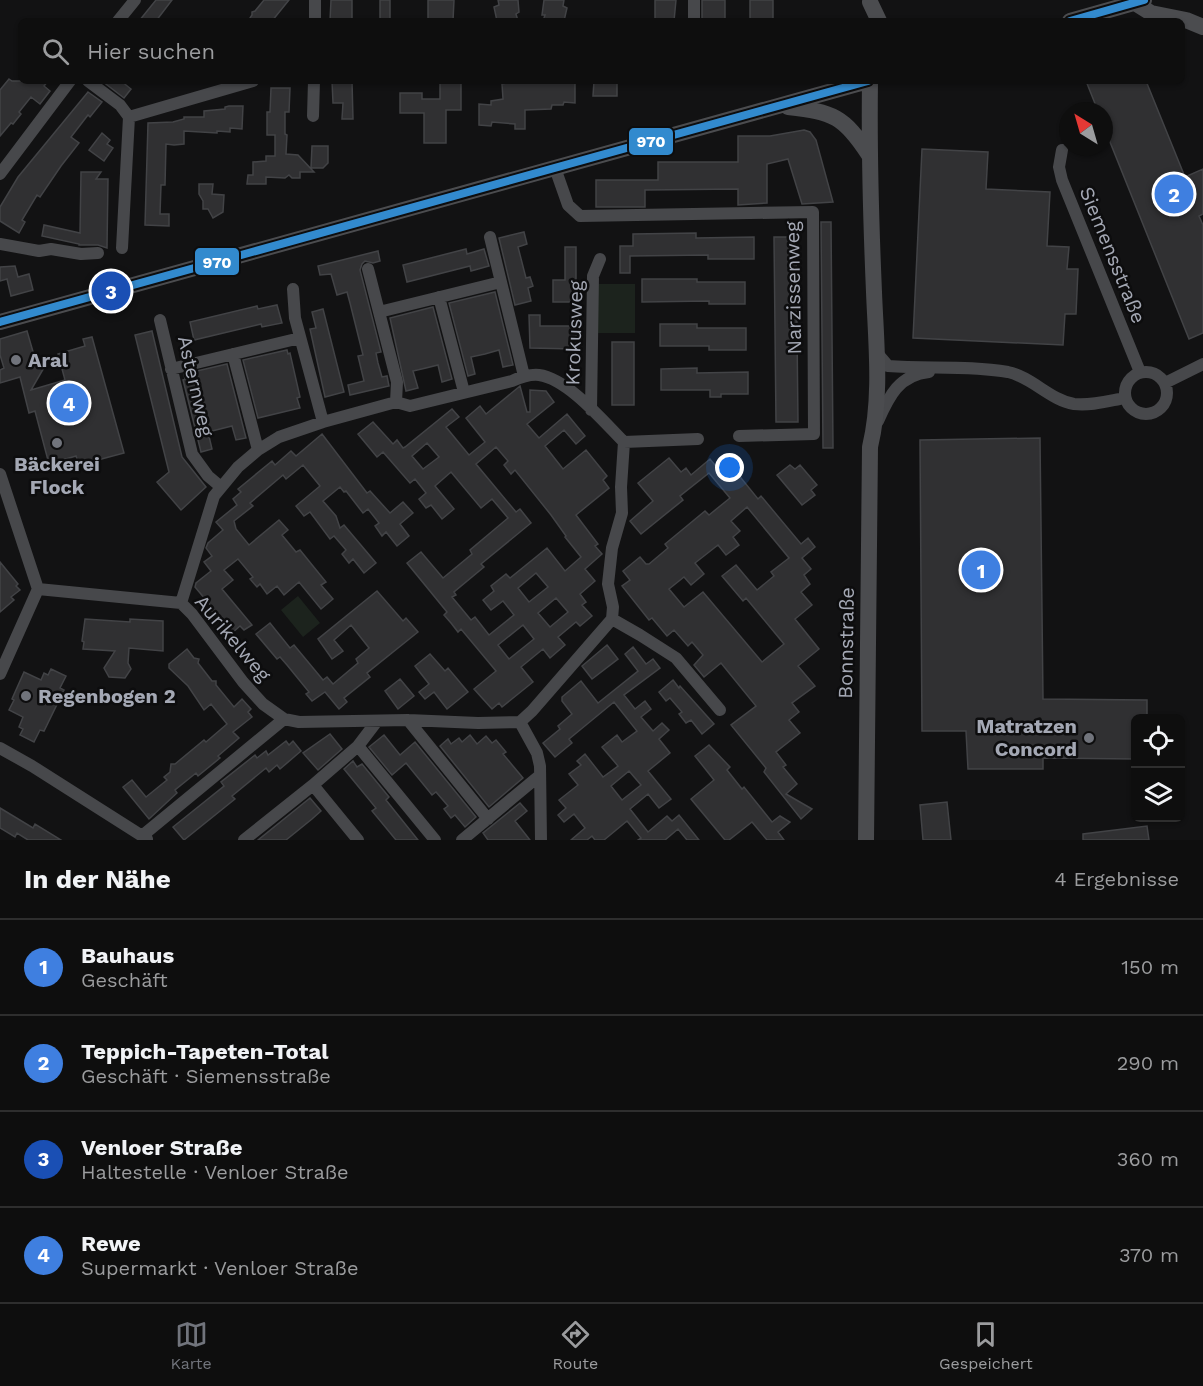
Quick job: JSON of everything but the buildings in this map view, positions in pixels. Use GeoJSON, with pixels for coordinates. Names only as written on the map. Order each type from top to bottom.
{"type":"FeatureCollection","features":[{"type":"Feature","properties":{"kind":"main road"},"geometry":{"type":"LineString","coordinates":[[870,1],[870,18]]}},
{"type":"Feature","properties":{"kind":"main road"},"geometry":{"type":"LineString","coordinates":[[870,1],[878,18]]}},
{"type":"Feature","properties":{"kind":"main road"},"geometry":{"type":"LineString","coordinates":[[1080,18],[1140,1],[1151,13],[1176,18]]}},
{"type":"Feature","properties":{"kind":"main road"},"geometry":{"type":"LineString","coordinates":[[1185,20],[1203,27]]}},
{"type":"Feature","properties":{"kind":"main road"},"geometry":{"type":"LineString","coordinates":[[0,322],[858,84]]}},
{"type":"Feature","properties":{"kind":"main road","name":"Bonnstraße"},"geometry":{"type":"LineString","coordinates":[[866,840],[870,447],[875,427],[876,352],[869,155],[869,84]]}},
{"type":"Feature","properties":{"kind":"main road"},"geometry":{"type":"LineString","coordinates":[[779,106],[809,109],[834,116],[855,133],[869,155]]}},
{"type":"Feature","properties":{"kind":"main road","name":"Bonnstraße"},"geometry":{"type":"LineString","coordinates":[[870,447],[866,434],[865,377],[866,295],[872,237]]}},
{"type":"Feature","properties":{"kind":"street"},"geometry":{"type":"LineString","coordinates":[[120,18],[135,0]]}},
{"type":"Feature","properties":{"kind":"street"},"geometry":{"type":"LineString","coordinates":[[315,0],[315,18]]}},
{"type":"Feature","properties":{"kind":"street"},"geometry":{"type":"LineString","coordinates":[[694,0],[694,18]]}},
{"type":"Feature","properties":{"kind":"street"},"geometry":{"type":"LineString","coordinates":[[0,174],[68,84]]}},
{"type":"Feature","properties":{"kind":"street"},"geometry":{"type":"LineString","coordinates":[[92,84],[120,105],[129,117],[122,248]]}},
{"type":"Feature","properties":{"kind":"street"},"geometry":{"type":"LineString","coordinates":[[129,117],[243,84]]}},
{"type":"Feature","properties":{"kind":"street"},"geometry":{"type":"LineString","coordinates":[[313,116],[314,84]]}},
{"type":"Feature","properties":{"kind":"street","name":"Siemensstraße"},"geometry":{"type":"LineString","coordinates":[[1061,156],[1059,167],[1062,180],[1140,372]]}},
{"type":"Feature","properties":{"kind":"street","name":"Narzissenweg"},"geometry":{"type":"LineString","coordinates":[[555,168],[568,205],[580,216],[813,212],[814,434],[739,436]]}},
{"type":"Feature","properties":{"kind":"street"},"geometry":{"type":"LineString","coordinates":[[490,237],[524,376]]}},
{"type":"Feature","properties":{"kind":"street"},"geometry":{"type":"LineString","coordinates":[[0,244],[39,251],[51,249],[81,254],[98,253]]}},
{"type":"Feature","properties":{"kind":"street","name":"Krokusweg"},"geometry":{"type":"LineString","coordinates":[[591,410],[593,276],[600,259]]}},
{"type":"Feature","properties":{"kind":"street"},"geometry":{"type":"LineString","coordinates":[[368,269],[397,382],[396,402]]}},
{"type":"Feature","properties":{"kind":"street"},"geometry":{"type":"LineString","coordinates":[[379,312],[501,282]]}},
{"type":"Feature","properties":{"kind":"street"},"geometry":{"type":"LineString","coordinates":[[293,289],[295,318],[323,422]]}},
{"type":"Feature","properties":{"kind":"street"},"geometry":{"type":"LineString","coordinates":[[439,297],[464,392]]}},
{"type":"Feature","properties":{"kind":"street","name":"Asternweg"},"geometry":{"type":"LineString","coordinates":[[160,320],[192,454],[208,476],[221,487]]}},
{"type":"Feature","properties":{"kind":"street"},"geometry":{"type":"LineString","coordinates":[[171,369],[300,338]]}},
{"type":"Feature","properties":{"kind":"street"},"geometry":{"type":"LineString","coordinates":[[876,352],[888,366],[1011,372],[1031,380],[1073,404],[1096,404],[1125,398]]}},
{"type":"Feature","properties":{"kind":"street"},"geometry":{"type":"LineString","coordinates":[[233,354],[258,450]]}},
{"type":"Feature","properties":{"kind":"street"},"geometry":{"type":"LineString","coordinates":[[1165,383],[1203,364]]}},
{"type":"Feature","properties":{"kind":"street"},"geometry":{"type":"LineString","coordinates":[[875,427],[889,396],[904,380],[920,373],[969,369]]}},
{"type":"Feature","properties":{"kind":"street"},"geometry":{"type":"LineString","coordinates":[[1140,372],[1151,372],[1160,376],[1165,383],[1167,392],[1165,403],[1159,410],[1150,414],[1136,412],[1130,408],[1125,398],[1127,383],[1131,377],[1140,372]]}},
{"type":"Feature","properties":{"kind":"street"},"geometry":{"type":"LineString","coordinates":[[181,603],[214,496],[221,487],[238,466],[258,450],[279,437],[323,422],[396,402],[410,406],[537,374],[551,378],[568,389],[624,442],[698,439]]}},
{"type":"Feature","properties":{"kind":"street"},"geometry":{"type":"LineString","coordinates":[[0,748],[145,838],[284,719],[299,722],[408,720],[520,722],[612,619],[613,607],[608,585],[612,548],[622,513],[624,442]]}},
{"type":"Feature","properties":{"kind":"street"},"geometry":{"type":"LineString","coordinates":[[0,474],[38,589],[0,674]]}},
{"type":"Feature","properties":{"kind":"street","name":"Aurikelweg"},"geometry":{"type":"LineString","coordinates":[[38,589],[181,603],[192,614],[243,682],[263,704],[284,719]]}},
{"type":"Feature","properties":{"kind":"street"},"geometry":{"type":"LineString","coordinates":[[612,619],[676,658],[720,710]]}},
{"type":"Feature","properties":{"kind":"street"},"geometry":{"type":"LineString","coordinates":[[408,720],[488,819]]}},
{"type":"Feature","properties":{"kind":"street"},"geometry":{"type":"LineString","coordinates":[[244,840],[358,746],[377,721]]}},
{"type":"Feature","properties":{"kind":"street"},"geometry":{"type":"LineString","coordinates":[[520,722],[537,753],[541,840]]}},
{"type":"Feature","properties":{"kind":"street"},"geometry":{"type":"LineString","coordinates":[[358,746],[433,839]]}},
{"type":"Feature","properties":{"kind":"street"},"geometry":{"type":"LineString","coordinates":[[462,840],[476,836],[488,819],[539,777]]}},
{"type":"Feature","properties":{"kind":"street"},"geometry":{"type":"LineString","coordinates":[[313,784],[355,839]]}},
{"type":"Feature","properties":{"kind":"shaded area"},"geometry":{"type":"Polygon","coordinates":[[[596,284],[635,284],[635,333],[596,333],[596,284]]]}},
{"type":"Feature","properties":{"kind":"shaded area"},"geometry":{"type":"Polygon","coordinates":[[[298,596],[320,623],[303,637],[281,610],[298,596]]]}},
{"type":"Feature","properties":{"kind":"transit line","name":"970"},"geometry":{"type":"LineString","coordinates":[[1081,18],[1144,0]]}},
{"type":"Feature","properties":{"kind":"transit line","name":"970"},"geometry":{"type":"LineString","coordinates":[[0,322],[857,84]]}},
{"type":"Feature","properties":{"kind":"place","name":"Teppich-Tapeten-Total"},"geometry":{"type":"Point","coordinates":[1174,194]}},
{"type":"Feature","properties":{"kind":"place","name":"Venloer Straße"},"geometry":{"type":"Point","coordinates":[111,291]}},
{"type":"Feature","properties":{"kind":"place","name":"Aral"},"geometry":{"type":"Point","coordinates":[16,360]}},
{"type":"Feature","properties":{"kind":"place","name":"Rewe"},"geometry":{"type":"Point","coordinates":[69,403]}},
{"type":"Feature","properties":{"kind":"place","name":"Bäckerei Flock"},"geometry":{"type":"Point","coordinates":[57,443]}},
{"type":"Feature","properties":{"kind":"place","name":"Bauhaus"},"geometry":{"type":"Point","coordinates":[981,570]}},
{"type":"Feature","properties":{"kind":"place","name":"Regenbogen 2"},"geometry":{"type":"Point","coordinates":[26,696]}},
{"type":"Feature","properties":{"kind":"place","name":"Matratzen Concord"},"geometry":{"type":"Point","coordinates":[1089,738]}}]}
